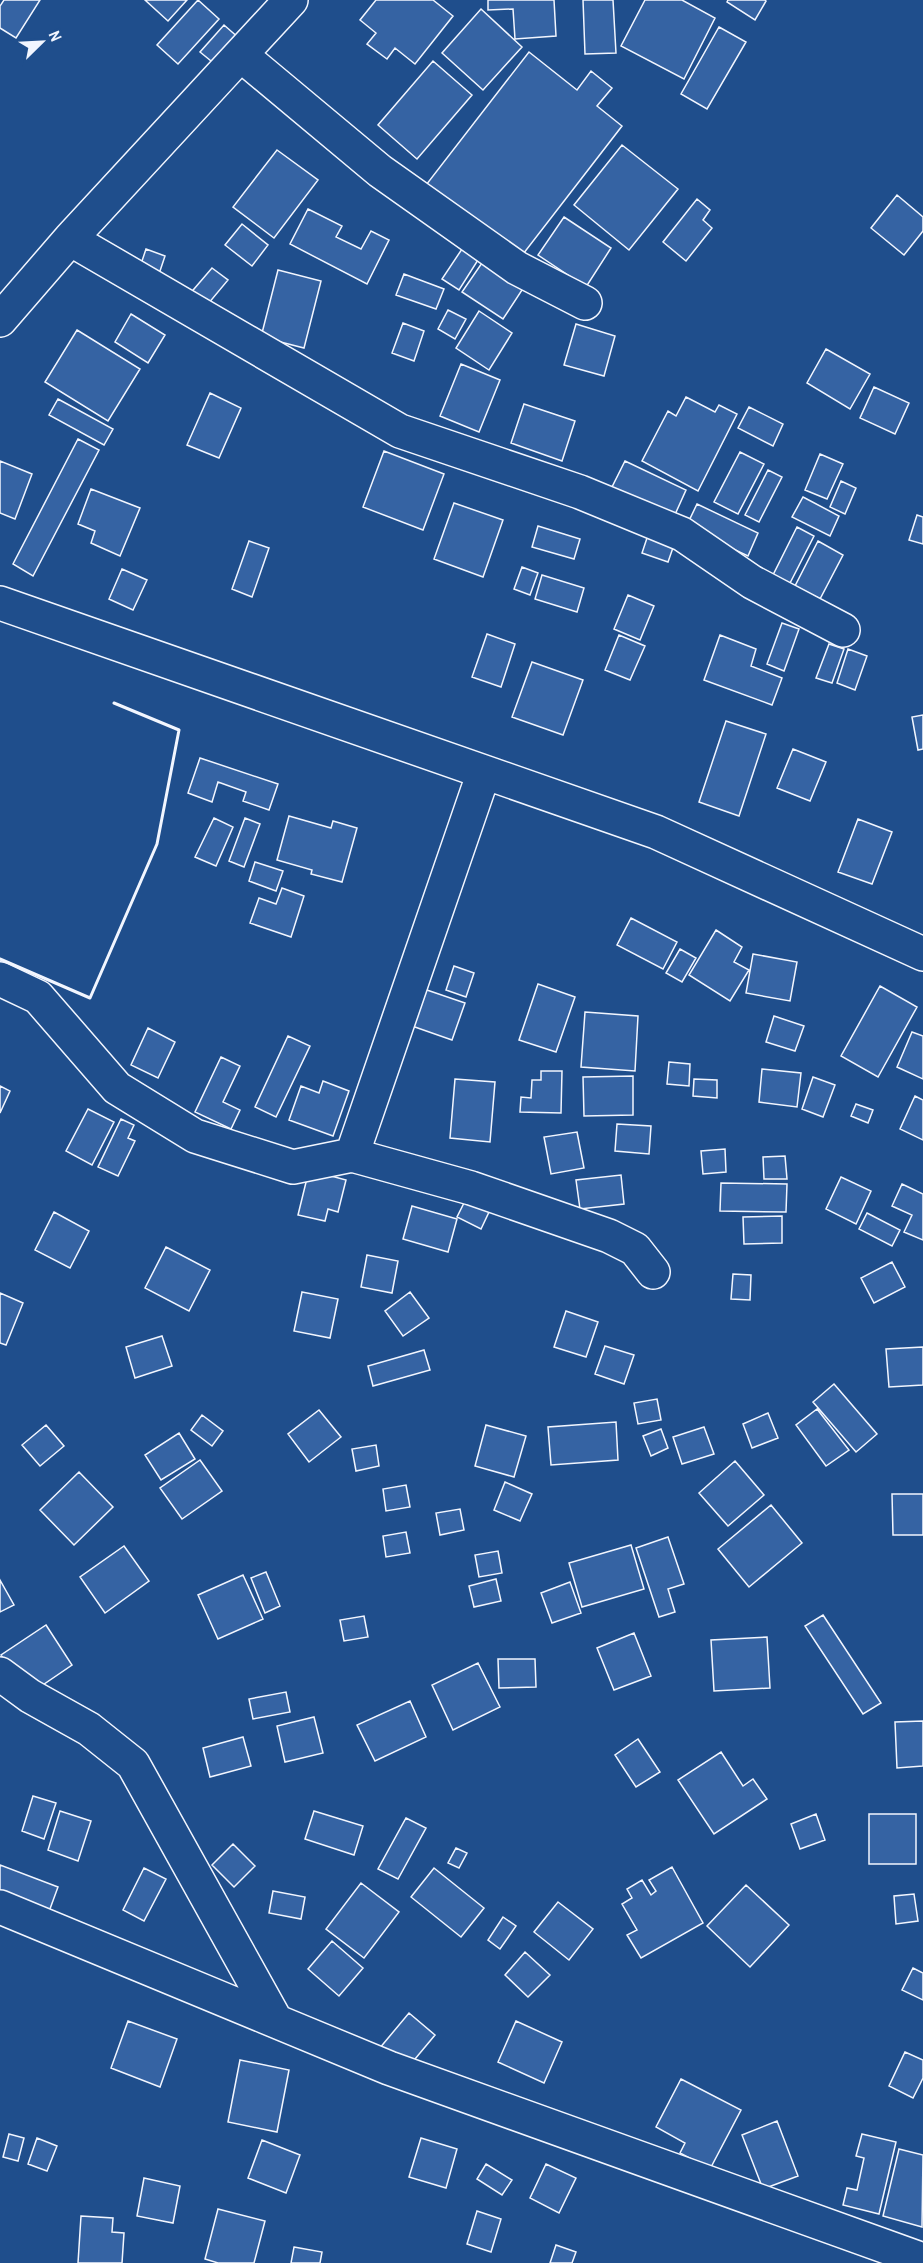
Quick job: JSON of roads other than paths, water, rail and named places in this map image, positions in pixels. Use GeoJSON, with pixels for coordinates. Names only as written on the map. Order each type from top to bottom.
{"type":"FeatureCollection","features":[{"type":"Feature","properties":{"kind":"street"},"geometry":{"type":"LineString","coordinates":[[0,320],[70,239],[291,0]]}},
{"type":"Feature","properties":{"kind":"street"},"geometry":{"type":"LineString","coordinates":[[241,55],[380,171],[517,268],[585,303]]}},
{"type":"Feature","properties":{"kind":"street"},"geometry":{"type":"LineString","coordinates":[[70,239],[400,431],[580,492],[682,534],[752,582],[843,630]]}},
{"type":"Feature","properties":{"kind":"street"},"geometry":{"type":"LineString","coordinates":[[0,603],[656,832],[923,954]]}},
{"type":"Feature","properties":{"kind":"street"},"geometry":{"type":"LineString","coordinates":[[352,1155],[484,772]]}},
{"type":"Feature","properties":{"kind":"street"},"geometry":{"type":"LineString","coordinates":[[0,979],[38,997],[117,1088],[195,1136],[293,1167],[352,1155],[471,1188],[609,1236],[635,1249],[653,1272]]}},
{"type":"Feature","properties":{"kind":"street"},"geometry":{"type":"LineString","coordinates":[[0,1674],[30,1696],[89,1729],[134,1764],[276,2021]]}},
{"type":"Feature","properties":{"kind":"street"},"geometry":{"type":"LineString","coordinates":[[0,1907],[389,2068],[923,2260]]}}]}
